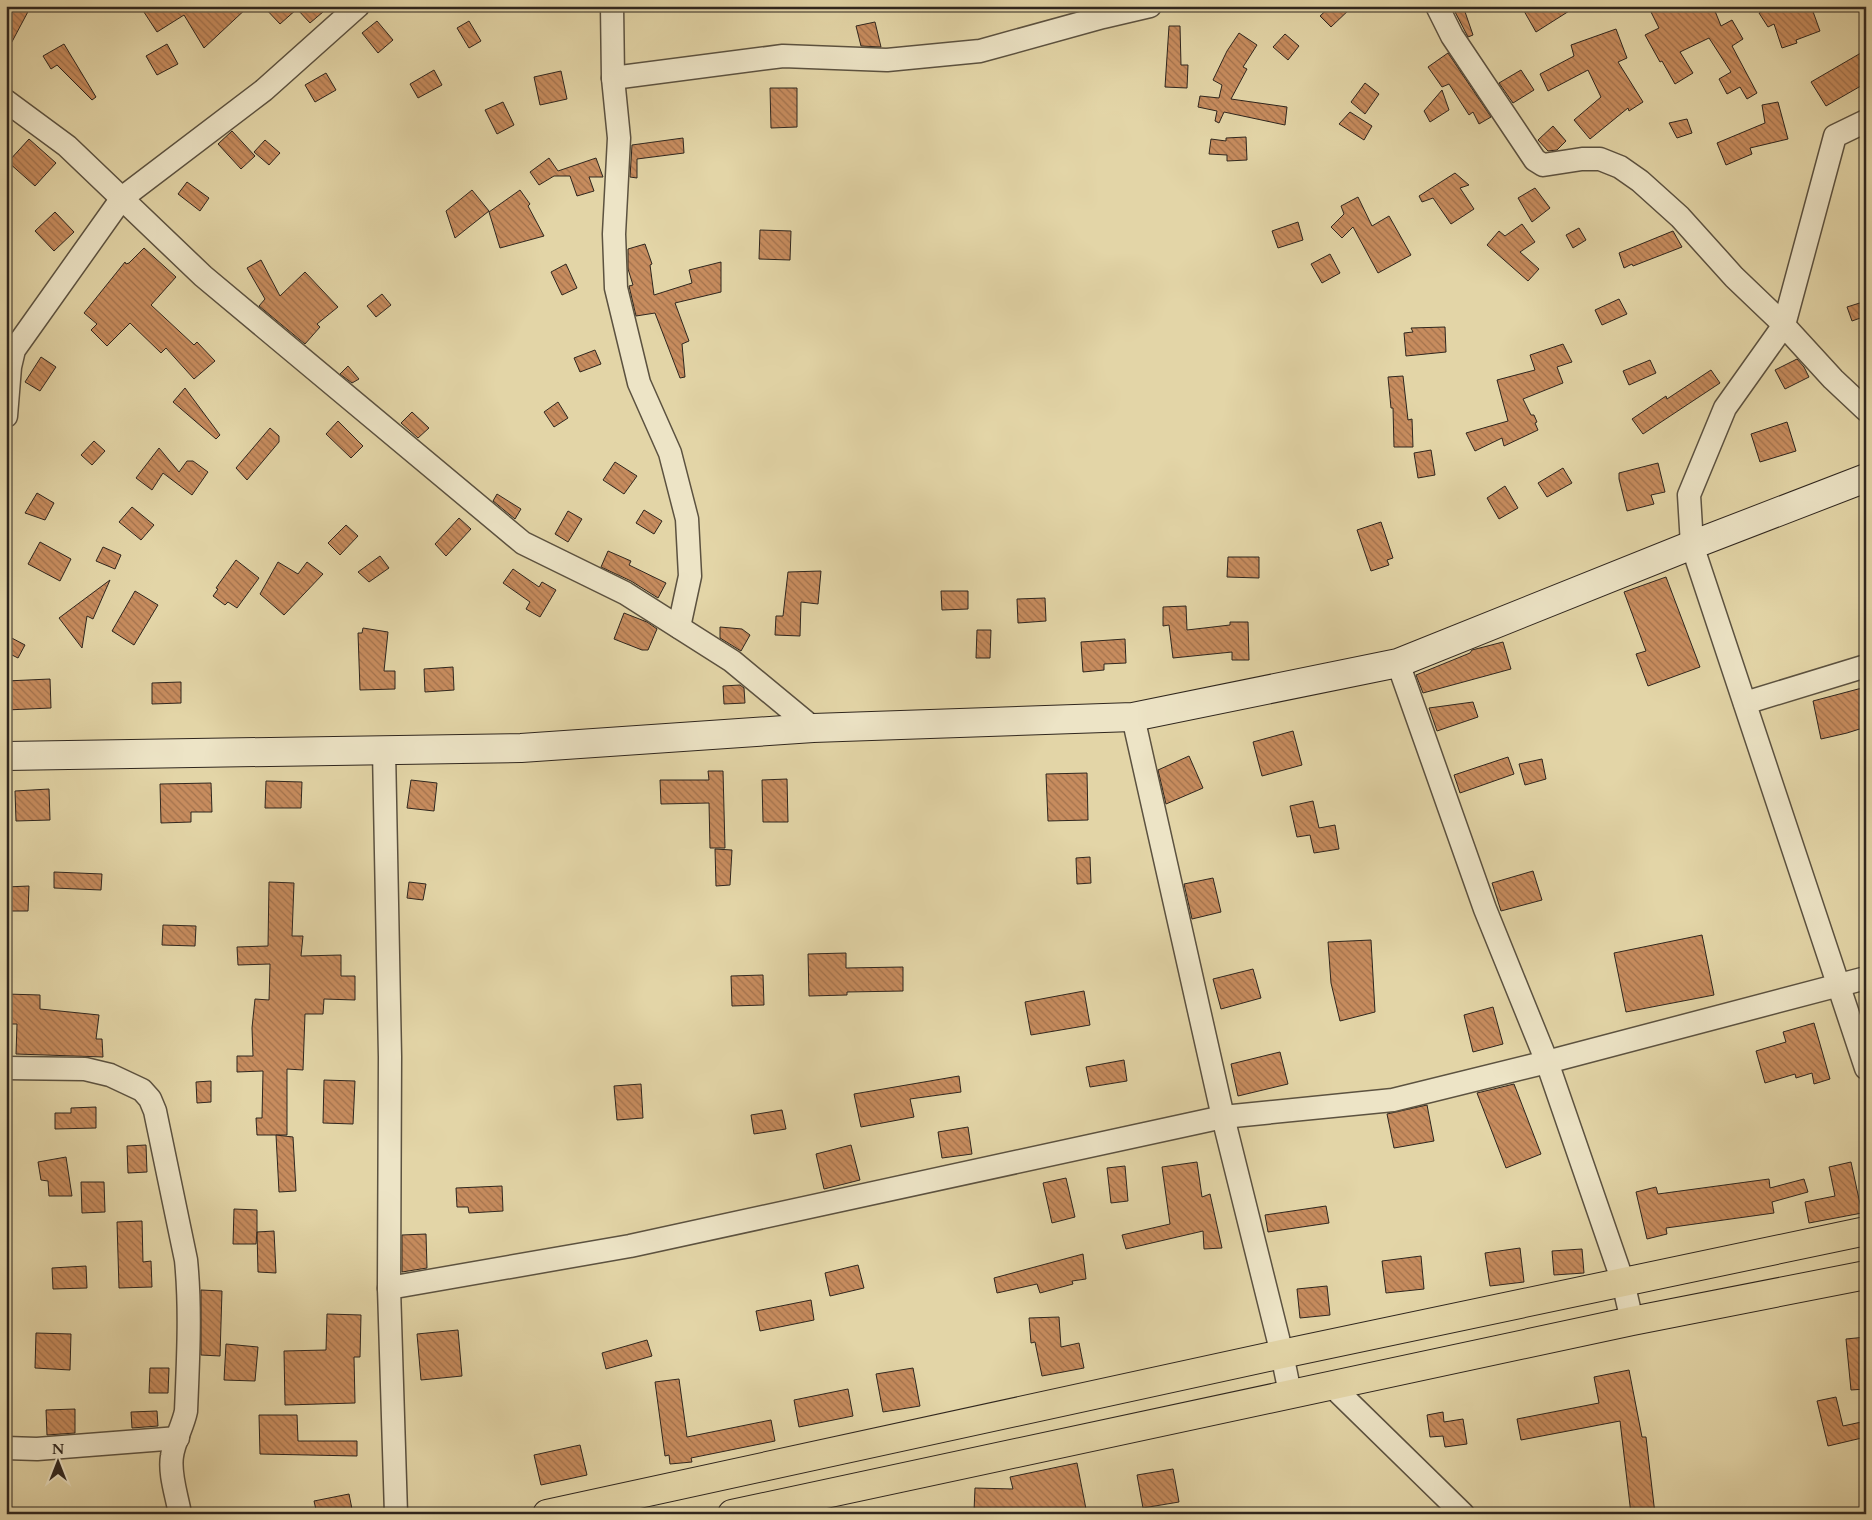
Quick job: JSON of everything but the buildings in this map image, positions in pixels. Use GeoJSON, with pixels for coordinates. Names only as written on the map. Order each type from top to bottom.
{"type":"FeatureCollection","features":[{"type":"Feature","properties":{"kind":"main road"},"geometry":{"type":"LineString","coordinates":[[6,756],[521,748],[813,728],[1132,718],[1398,663],[1692,545],[1866,478]]}},
{"type":"Feature","properties":{"kind":"main road"},"geometry":{"type":"LineString","coordinates":[[547,1514],[1282,1354],[1866,1231]]}},
{"type":"Feature","properties":{"kind":"main road"},"geometry":{"type":"LineString","coordinates":[[732,1514],[1632,1321],[1866,1275]]}},
{"type":"Feature","properties":{"kind":"street"},"geometry":{"type":"LineString","coordinates":[[6,416],[10,366],[14,350],[122,198],[264,90],[358,6]]}},
{"type":"Feature","properties":{"kind":"street"},"geometry":{"type":"LineString","coordinates":[[612,6],[613,78],[619,138],[614,234],[616,288],[639,383],[670,453],[686,519],[690,576],[679,627]]}},
{"type":"Feature","properties":{"kind":"street"},"geometry":{"type":"LineString","coordinates":[[613,78],[784,56],[887,60],[980,51],[1103,16],[1150,6]]}},
{"type":"Feature","properties":{"kind":"street"},"geometry":{"type":"LineString","coordinates":[[1437,6],[1452,36],[1535,160],[1543,165],[1600,159],[1620,167],[1640,181],[1680,217],[1734,278],[1866,410]]}},
{"type":"Feature","properties":{"kind":"street"},"geometry":{"type":"LineString","coordinates":[[6,101],[67,146],[203,276],[523,543],[625,593],[679,627],[732,661],[813,728]]}},
{"type":"Feature","properties":{"kind":"street"},"geometry":{"type":"LineString","coordinates":[[1866,121],[1835,136],[1784,326],[1725,408],[1690,496],[1692,545],[1866,1068]]}},
{"type":"Feature","properties":{"kind":"street"},"geometry":{"type":"LineString","coordinates":[[1398,663],[1485,909],[1547,1062],[1623,1282],[1632,1321]]}},
{"type":"Feature","properties":{"kind":"street"},"geometry":{"type":"LineString","coordinates":[[1745,703],[1866,666]]}},
{"type":"Feature","properties":{"kind":"street"},"geometry":{"type":"LineString","coordinates":[[1132,718],[1223,1117],[1282,1354],[1290,1394]]}},
{"type":"Feature","properties":{"kind":"street"},"geometry":{"type":"LineString","coordinates":[[384,750],[390,1057],[389,1288],[396,1514]]}},
{"type":"Feature","properties":{"kind":"street"},"geometry":{"type":"LineString","coordinates":[[389,1288],[630,1246],[1223,1117],[1393,1100],[1547,1062],[1866,978]]}},
{"type":"Feature","properties":{"kind":"street"},"geometry":{"type":"LineString","coordinates":[[6,1068],[85,1069],[110,1075],[129,1082],[142,1090],[150,1099],[155,1111],[188,1277],[189,1318],[186,1411],[172,1456],[173,1479],[180,1514]]}},
{"type":"Feature","properties":{"kind":"street"},"geometry":{"type":"LineString","coordinates":[[1331,1385],[1462,1514]]}},
{"type":"Feature","properties":{"kind":"street"},"geometry":{"type":"LineString","coordinates":[[6,1448],[37,1449],[178,1438]]}}]}
